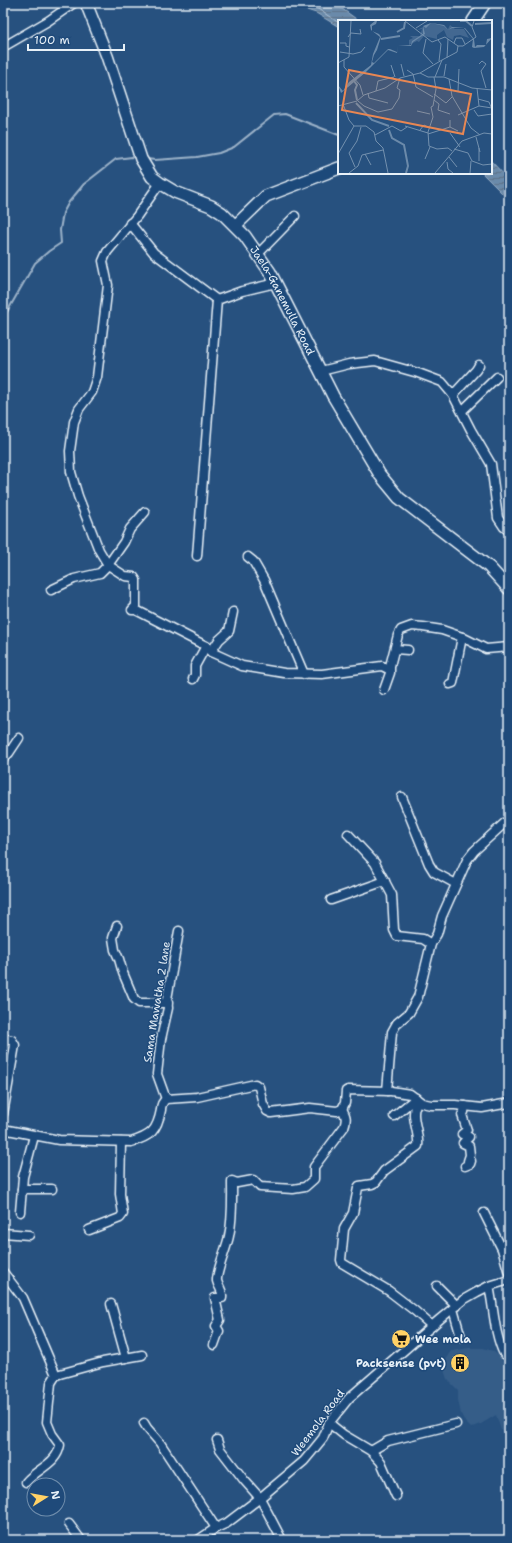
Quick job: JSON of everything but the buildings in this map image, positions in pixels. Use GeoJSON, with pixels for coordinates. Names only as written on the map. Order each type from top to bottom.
{"type":"FeatureCollection","features":[{"type":"Feature","properties":{"kind":"main road","name":"Jaela-Ganemulla Road"},"geometry":{"type":"LineString","coordinates":[[86,3],[107,56],[145,167],[160,183],[175,192],[211,206],[236,225],[254,247],[276,284],[333,396],[371,461],[391,490],[399,498],[439,527],[450,538],[489,567],[509,589]]}},
{"type":"Feature","properties":{"kind":"main road"},"geometry":{"type":"LineString","coordinates":[[474,20],[486,3]]}},
{"type":"Feature","properties":{"kind":"main road"},"geometry":{"type":"LineString","coordinates":[[236,225],[266,196],[338,168]]}},
{"type":"Feature","properties":{"kind":"street"},"geometry":{"type":"LineString","coordinates":[[3,47],[48,21],[74,3]]}},
{"type":"Feature","properties":{"kind":"street"},"geometry":{"type":"LineString","coordinates":[[160,183],[107,252],[103,261],[108,284],[97,377],[92,392],[79,409],[74,422],[70,451],[71,472],[78,496],[99,550],[108,565],[125,576],[134,577],[136,580],[136,606],[132,610],[136,610],[208,649],[248,667],[284,673],[322,674],[382,666],[388,669],[390,666]]}},
{"type":"Feature","properties":{"kind":"street"},"geometry":{"type":"LineString","coordinates":[[258,254],[295,216]]}},
{"type":"Feature","properties":{"kind":"street"},"geometry":{"type":"LineString","coordinates":[[130,223],[154,252],[217,300]]}},
{"type":"Feature","properties":{"kind":"street"},"geometry":{"type":"LineString","coordinates":[[217,300],[242,291],[276,284]]}},
{"type":"Feature","properties":{"kind":"street"},"geometry":{"type":"LineString","coordinates":[[197,556],[217,300]]}},
{"type":"Feature","properties":{"kind":"street"},"geometry":{"type":"LineString","coordinates":[[320,371],[349,364],[375,361],[418,372],[442,382],[453,395],[491,464],[498,518],[504,527],[509,530]]}},
{"type":"Feature","properties":{"kind":"street"},"geometry":{"type":"LineString","coordinates":[[453,395],[479,365]]}},
{"type":"Feature","properties":{"kind":"street"},"geometry":{"type":"LineString","coordinates":[[462,412],[497,377]]}},
{"type":"Feature","properties":{"kind":"street"},"geometry":{"type":"LineString","coordinates":[[51,590],[74,579],[100,573],[108,565],[124,542],[130,529],[145,512]]}},
{"type":"Feature","properties":{"kind":"street"},"geometry":{"type":"LineString","coordinates":[[248,557],[253,561],[264,580],[304,674]]}},
{"type":"Feature","properties":{"kind":"street"},"geometry":{"type":"LineString","coordinates":[[193,679],[195,675],[195,666],[208,649],[229,631],[233,612]]}},
{"type":"Feature","properties":{"kind":"street"},"geometry":{"type":"LineString","coordinates":[[384,690],[390,673],[390,666],[396,649],[400,630],[412,626],[442,630],[462,636],[486,649],[509,647]]}},
{"type":"Feature","properties":{"kind":"street"},"geometry":{"type":"LineString","coordinates":[[450,684],[453,683],[462,636]]}},
{"type":"Feature","properties":{"kind":"street"},"geometry":{"type":"LineString","coordinates":[[396,649],[408,650]]}},
{"type":"Feature","properties":{"kind":"street"},"geometry":{"type":"LineString","coordinates":[[3,759],[19,738]]}},
{"type":"Feature","properties":{"kind":"street"},"geometry":{"type":"LineString","coordinates":[[402,796],[429,864],[434,872],[456,884]]}},
{"type":"Feature","properties":{"kind":"street"},"geometry":{"type":"LineString","coordinates":[[387,1091],[392,1032],[397,1022],[408,1013],[418,997],[431,944],[437,934],[442,916],[456,884],[474,851],[509,819]]}},
{"type":"Feature","properties":{"kind":"street"},"geometry":{"type":"LineString","coordinates":[[348,834],[375,863],[392,894],[394,930],[397,936],[423,939],[431,944]]}},
{"type":"Feature","properties":{"kind":"street"},"geometry":{"type":"LineString","coordinates":[[331,900],[385,881]]}},
{"type":"Feature","properties":{"kind":"street"},"geometry":{"type":"LineString","coordinates":[[117,926],[113,938],[123,973],[134,999],[139,1003],[168,1003]]}},
{"type":"Feature","properties":{"kind":"street","name":"Sama Mawatha 2 lane"},"geometry":{"type":"LineString","coordinates":[[166,1099],[157,1074],[161,1038],[179,931]]}},
{"type":"Feature","properties":{"kind":"street"},"geometry":{"type":"LineString","coordinates":[[3,1038],[12,1040],[15,1046],[3,1114]]}},
{"type":"Feature","properties":{"kind":"street"},"geometry":{"type":"LineString","coordinates":[[3,1129],[59,1140],[131,1142],[141,1139],[154,1130],[159,1118],[161,1107],[166,1099],[197,1097],[255,1084],[259,1086],[263,1104],[267,1112],[271,1113],[304,1108],[336,1111],[342,1109],[345,1103],[346,1091],[348,1090],[387,1091],[410,1094],[417,1100],[431,1105],[455,1105],[482,1108],[509,1103]]}},
{"type":"Feature","properties":{"kind":"street"},"geometry":{"type":"LineString","coordinates":[[394,1116],[417,1100]]}},
{"type":"Feature","properties":{"kind":"street"},"geometry":{"type":"LineString","coordinates":[[417,1100],[414,1112],[418,1146],[389,1167],[376,1182],[359,1186],[353,1213],[344,1229],[341,1260],[344,1265],[389,1291],[432,1326]]}},
{"type":"Feature","properties":{"kind":"street"},"geometry":{"type":"LineString","coordinates":[[465,1106],[462,1115],[467,1130],[462,1134],[469,1137],[463,1143],[469,1146],[470,1155],[468,1161],[471,1161],[470,1164],[465,1166]]}},
{"type":"Feature","properties":{"kind":"street"},"geometry":{"type":"LineString","coordinates":[[214,1345],[219,1331],[216,1326],[220,1320],[215,1298],[222,1298],[223,1291],[217,1281],[229,1236],[232,1213],[232,1181],[237,1183],[253,1180],[260,1187],[275,1189],[306,1187],[314,1179],[314,1167],[344,1127],[346,1116],[342,1109]]}},
{"type":"Feature","properties":{"kind":"street"},"geometry":{"type":"LineString","coordinates":[[20,1212],[23,1177],[34,1136]]}},
{"type":"Feature","properties":{"kind":"street"},"geometry":{"type":"LineString","coordinates":[[89,1230],[120,1218],[123,1214],[120,1188],[121,1142]]}},
{"type":"Feature","properties":{"kind":"street"},"geometry":{"type":"LineString","coordinates":[[22,1189],[52,1189]]}},
{"type":"Feature","properties":{"kind":"street"},"geometry":{"type":"LineString","coordinates":[[484,1213],[502,1249],[509,1272]]}},
{"type":"Feature","properties":{"kind":"street"},"geometry":{"type":"LineString","coordinates":[[3,1234],[29,1235]]}},
{"type":"Feature","properties":{"kind":"street"},"geometry":{"type":"LineString","coordinates":[[3,1272],[23,1298],[56,1374]]}},
{"type":"Feature","properties":{"kind":"street","name":"Weemola Road"},"geometry":{"type":"LineString","coordinates":[[198,1540],[216,1528],[227,1523],[304,1462],[323,1438],[329,1423],[349,1398],[432,1326],[455,1307],[477,1292],[489,1286],[509,1280]]}},
{"type":"Feature","properties":{"kind":"street"},"geometry":{"type":"LineString","coordinates":[[437,1286],[455,1307],[461,1337]]}},
{"type":"Feature","properties":{"kind":"street"},"geometry":{"type":"LineString","coordinates":[[489,1286],[498,1343],[504,1354]]}},
{"type":"Feature","properties":{"kind":"street"},"geometry":{"type":"LineString","coordinates":[[111,1304],[126,1358]]}},
{"type":"Feature","properties":{"kind":"street"},"geometry":{"type":"LineString","coordinates":[[56,1374],[142,1355]]}},
{"type":"Feature","properties":{"kind":"street"},"geometry":{"type":"LineString","coordinates":[[30,1477],[51,1464],[60,1450],[60,1445],[52,1434],[47,1422],[51,1384],[56,1374]]}},
{"type":"Feature","properties":{"kind":"street"},"geometry":{"type":"LineString","coordinates":[[144,1422],[147,1428],[160,1443],[216,1528]]}},
{"type":"Feature","properties":{"kind":"street"},"geometry":{"type":"LineString","coordinates":[[329,1423],[344,1435],[371,1451],[380,1462],[396,1496]]}},
{"type":"Feature","properties":{"kind":"street"},"geometry":{"type":"LineString","coordinates":[[371,1451],[388,1441],[456,1424]]}},
{"type":"Feature","properties":{"kind":"street"},"geometry":{"type":"LineString","coordinates":[[217,1440],[220,1449],[260,1498],[282,1540]]}},
{"type":"Feature","properties":{"kind":"street"},"geometry":{"type":"LineString","coordinates":[[69,1524],[81,1540]]}},
{"type":"Feature","properties":{"kind":"shaded area"},"geometry":{"type":"Polygon","coordinates":[[[469,1348],[483,1348],[493,1351],[499,1356],[508,1370],[509,1434],[501,1430],[496,1415],[471,1428],[465,1422],[461,1414],[458,1400],[458,1390],[447,1379],[442,1364],[451,1351],[469,1348]]]}},
{"type":"Feature","properties":{"kind":"water"},"geometry":{"type":"Polygon","coordinates":[[[285,3],[334,3],[358,20],[338,20],[338,26],[316,13],[285,3]]]}},
{"type":"Feature","properties":{"kind":"water"},"geometry":{"type":"Polygon","coordinates":[[[492,162],[509,180],[509,200],[483,174],[492,174],[492,162]]]}},
{"type":"Feature","properties":{"kind":"waterway"},"geometry":{"type":"LineString","coordinates":[[147,159],[155,160],[197,157],[219,153],[234,147],[274,115],[285,114],[338,135]]}},
{"type":"Feature","properties":{"kind":"waterway"},"geometry":{"type":"LineString","coordinates":[[3,319],[35,263],[61,243],[60,230],[63,213],[69,202],[84,184],[116,159],[136,158]]}},
{"type":"Feature","properties":{"kind":"place","name":"Wee mola"},"geometry":{"type":"Point","coordinates":[401,1339]}},
{"type":"Feature","properties":{"kind":"place","name":"Packsense (pvt)"},"geometry":{"type":"Point","coordinates":[460,1363]}}]}
